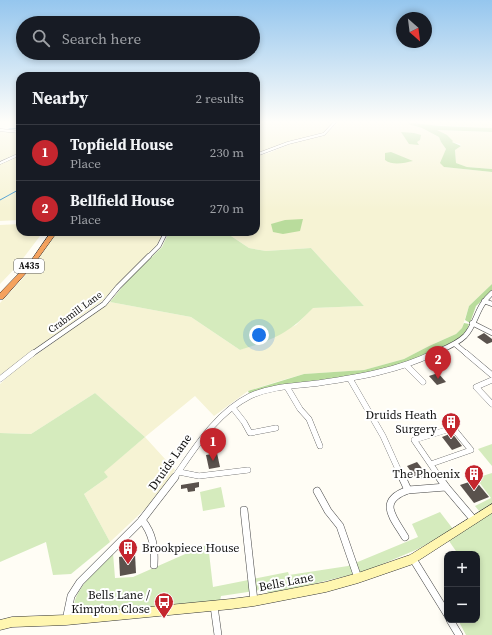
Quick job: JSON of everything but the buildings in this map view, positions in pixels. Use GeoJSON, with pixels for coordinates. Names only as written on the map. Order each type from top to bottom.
{"type":"FeatureCollection","features":[{"type":"Feature","properties":{"kind":"highway","name":"A435"},"geometry":{"type":"LineString","coordinates":[[0,291],[25,263],[45,236]]}},
{"type":"Feature","properties":{"kind":"highway","name":"A435"},"geometry":{"type":"LineString","coordinates":[[0,297],[32,263],[51,236]]}},
{"type":"Feature","properties":{"kind":"street"},"geometry":{"type":"LineString","coordinates":[[0,163],[16,156]]}},
{"type":"Feature","properties":{"kind":"street","name":"Crabmill Lane"},"geometry":{"type":"LineString","coordinates":[[0,379],[42,347],[104,304],[118,287],[160,246],[164,236]]}},
{"type":"Feature","properties":{"kind":"street","name":"Druids Lane"},"geometry":{"type":"LineString","coordinates":[[66,620],[71,594],[91,569],[142,520],[159,500],[201,438],[222,416],[256,394],[287,387],[378,374],[407,366],[455,344],[468,334],[478,310],[492,293]]}},
{"type":"Feature","properties":{"kind":"street"},"geometry":{"type":"LineString","coordinates":[[484,301],[492,304]]}},
{"type":"Feature","properties":{"kind":"street"},"geometry":{"type":"LineString","coordinates":[[472,324],[492,334]]}},
{"type":"Feature","properties":{"kind":"street"},"geometry":{"type":"LineString","coordinates":[[455,344],[492,375]]}},
{"type":"Feature","properties":{"kind":"street"},"geometry":{"type":"LineString","coordinates":[[407,366],[423,382]]}},
{"type":"Feature","properties":{"kind":"street"},"geometry":{"type":"LineString","coordinates":[[350,379],[382,436],[408,490]]}},
{"type":"Feature","properties":{"kind":"street"},"geometry":{"type":"LineString","coordinates":[[492,380],[476,387],[492,404]]}},
{"type":"Feature","properties":{"kind":"street"},"geometry":{"type":"LineString","coordinates":[[287,387],[300,409],[309,419],[320,446]]}},
{"type":"Feature","properties":{"kind":"street"},"geometry":{"type":"LineString","coordinates":[[233,408],[244,422],[250,433],[276,428]]}},
{"type":"Feature","properties":{"kind":"street"},"geometry":{"type":"LineString","coordinates":[[431,464],[471,450],[453,428],[414,440],[446,487],[474,520]]}},
{"type":"Feature","properties":{"kind":"street"},"geometry":{"type":"LineString","coordinates":[[179,472],[199,476],[248,470]]}},
{"type":"Feature","properties":{"kind":"street"},"geometry":{"type":"LineString","coordinates":[[405,538],[390,510],[390,500],[396,493],[408,490],[446,487]]}},
{"type":"Feature","properties":{"kind":"street"},"geometry":{"type":"LineString","coordinates":[[317,491],[328,511],[340,526],[358,578]]}},
{"type":"Feature","properties":{"kind":"street","name":"Bells Lane"},"geometry":{"type":"LineString","coordinates":[[66,620],[254,601],[296,594],[358,578],[413,559],[492,508]]}},
{"type":"Feature","properties":{"kind":"street"},"geometry":{"type":"LineString","coordinates":[[244,510],[254,601]]}},
{"type":"Feature","properties":{"kind":"street"},"geometry":{"type":"LineString","coordinates":[[142,520],[153,537],[155,550],[154,565]]}},
{"type":"Feature","properties":{"kind":"street"},"geometry":{"type":"LineString","coordinates":[[413,559],[444,609]]}},
{"type":"Feature","properties":{"kind":"street"},"geometry":{"type":"LineString","coordinates":[[214,606],[218,635]]}},
{"type":"Feature","properties":{"kind":"street"},"geometry":{"type":"LineString","coordinates":[[0,625],[12,622],[66,620]]}},
{"type":"Feature","properties":{"kind":"street"},"geometry":{"type":"LineString","coordinates":[[452,623],[459,635]]}},
{"type":"Feature","properties":{"kind":"shaded area"},"geometry":{"type":"Polygon","coordinates":[[[0,151],[16,151],[16,155],[0,161],[0,151]]]}},
{"type":"Feature","properties":{"kind":"shaded area"},"geometry":{"type":"Polygon","coordinates":[[[274,151],[446,151],[444,167],[492,172],[492,284],[469,306],[462,328],[456,334],[404,359],[364,370],[304,374],[248,391],[214,416],[195,396],[145,437],[95,393],[31,434],[0,433],[0,384],[15,370],[110,302],[191,317],[240,350],[296,325],[312,308],[364,306],[311,248],[266,251],[249,248],[231,236],[260,236],[260,155],[274,151]]]}},
{"type":"Feature","properties":{"kind":"shaded area"},"geometry":{"type":"Polygon","coordinates":[[[455,151],[492,151],[492,169],[467,167],[456,163],[455,151]]]}},
{"type":"Feature","properties":{"kind":"shaded area"},"geometry":{"type":"Polygon","coordinates":[[[16,157],[16,220],[0,221],[0,164],[16,157]]]}},
{"type":"Feature","properties":{"kind":"shaded area"},"geometry":{"type":"Polygon","coordinates":[[[16,224],[16,236],[40,236],[18,265],[0,284],[0,225],[16,224]]]}},
{"type":"Feature","properties":{"kind":"shaded area"},"geometry":{"type":"Polygon","coordinates":[[[54,236],[162,236],[155,248],[102,301],[0,375],[0,303],[33,267],[54,236]]]}},
{"type":"Feature","properties":{"kind":"shaded area"},"geometry":{"type":"Polygon","coordinates":[[[145,437],[175,470],[161,494],[110,542],[84,494],[108,477],[103,472],[145,437]]]}},
{"type":"Feature","properties":{"kind":"green space"},"geometry":{"type":"Polygon","coordinates":[[[445,151],[455,151],[456,163],[467,167],[492,169],[492,172],[444,167],[440,163],[445,151]]]}},
{"type":"Feature","properties":{"kind":"green space"},"geometry":{"type":"Polygon","coordinates":[[[391,152],[413,161],[399,164],[388,162],[385,160],[385,153],[391,152]]]}},
{"type":"Feature","properties":{"kind":"green space"},"geometry":{"type":"Polygon","coordinates":[[[303,219],[300,231],[283,234],[273,232],[271,224],[285,220],[303,219]]]}},
{"type":"Feature","properties":{"kind":"green space"},"geometry":{"type":"Polygon","coordinates":[[[167,236],[231,236],[249,248],[266,251],[311,248],[364,306],[313,308],[304,317],[280,335],[240,350],[191,317],[110,302],[127,281],[162,247],[167,236]]]}},
{"type":"Feature","properties":{"kind":"green space"},"geometry":{"type":"Polygon","coordinates":[[[492,284],[492,291],[476,306],[470,323],[465,320],[469,306],[492,284]]]}},
{"type":"Feature","properties":{"kind":"green space"},"geometry":{"type":"Polygon","coordinates":[[[464,323],[469,324],[467,330],[459,339],[405,365],[250,395],[248,391],[304,374],[364,370],[404,359],[456,334],[462,328],[464,323]]]}},
{"type":"Feature","properties":{"kind":"green space"},"geometry":{"type":"Polygon","coordinates":[[[95,393],[145,437],[104,472],[108,477],[84,494],[110,542],[71,574],[53,575],[46,542],[0,562],[0,433],[31,434],[95,393]]]}},
{"type":"Feature","properties":{"kind":"green space"},"geometry":{"type":"Polygon","coordinates":[[[492,444],[492,466],[478,449],[492,444]]]}},
{"type":"Feature","properties":{"kind":"green space"},"geometry":{"type":"Polygon","coordinates":[[[492,473],[492,504],[480,512],[475,506],[491,498],[476,478],[492,473]]]}},
{"type":"Feature","properties":{"kind":"green space"},"geometry":{"type":"Polygon","coordinates":[[[221,487],[225,507],[203,511],[200,492],[221,487]]]}},
{"type":"Feature","properties":{"kind":"green space"},"geometry":{"type":"Polygon","coordinates":[[[440,512],[453,529],[418,549],[366,571],[268,595],[267,589],[221,596],[220,601],[78,614],[74,611],[74,603],[82,587],[94,572],[113,553],[115,578],[133,577],[208,544],[213,587],[288,572],[289,575],[348,566],[418,537],[412,524],[440,512]]]}},
{"type":"Feature","properties":{"kind":"green space"},"geometry":{"type":"Polygon","coordinates":[[[492,512],[492,635],[466,635],[460,623],[480,623],[480,551],[456,551],[449,541],[492,512]]]}},
{"type":"Feature","properties":{"kind":"waterway"},"geometry":{"type":"LineString","coordinates":[[0,200],[16,191]]}},
{"type":"Feature","properties":{"kind":"place","name":"Bellfield House"},"geometry":{"type":"Point","coordinates":[438,379]}},
{"type":"Feature","properties":{"kind":"place","name":"Druids Heath Surgery"},"geometry":{"type":"Point","coordinates":[451,439]}},
{"type":"Feature","properties":{"kind":"place","name":"Topfield House"},"geometry":{"type":"Point","coordinates":[213,461]}},
{"type":"Feature","properties":{"kind":"place","name":"The Phoenix"},"geometry":{"type":"Point","coordinates":[474,491]}},
{"type":"Feature","properties":{"kind":"place","name":"Brookpiece House"},"geometry":{"type":"Point","coordinates":[128,565]}},
{"type":"Feature","properties":{"kind":"place","name":"Bells Lane / Kimpton Close"},"geometry":{"type":"Point","coordinates":[164,619]}}]}
